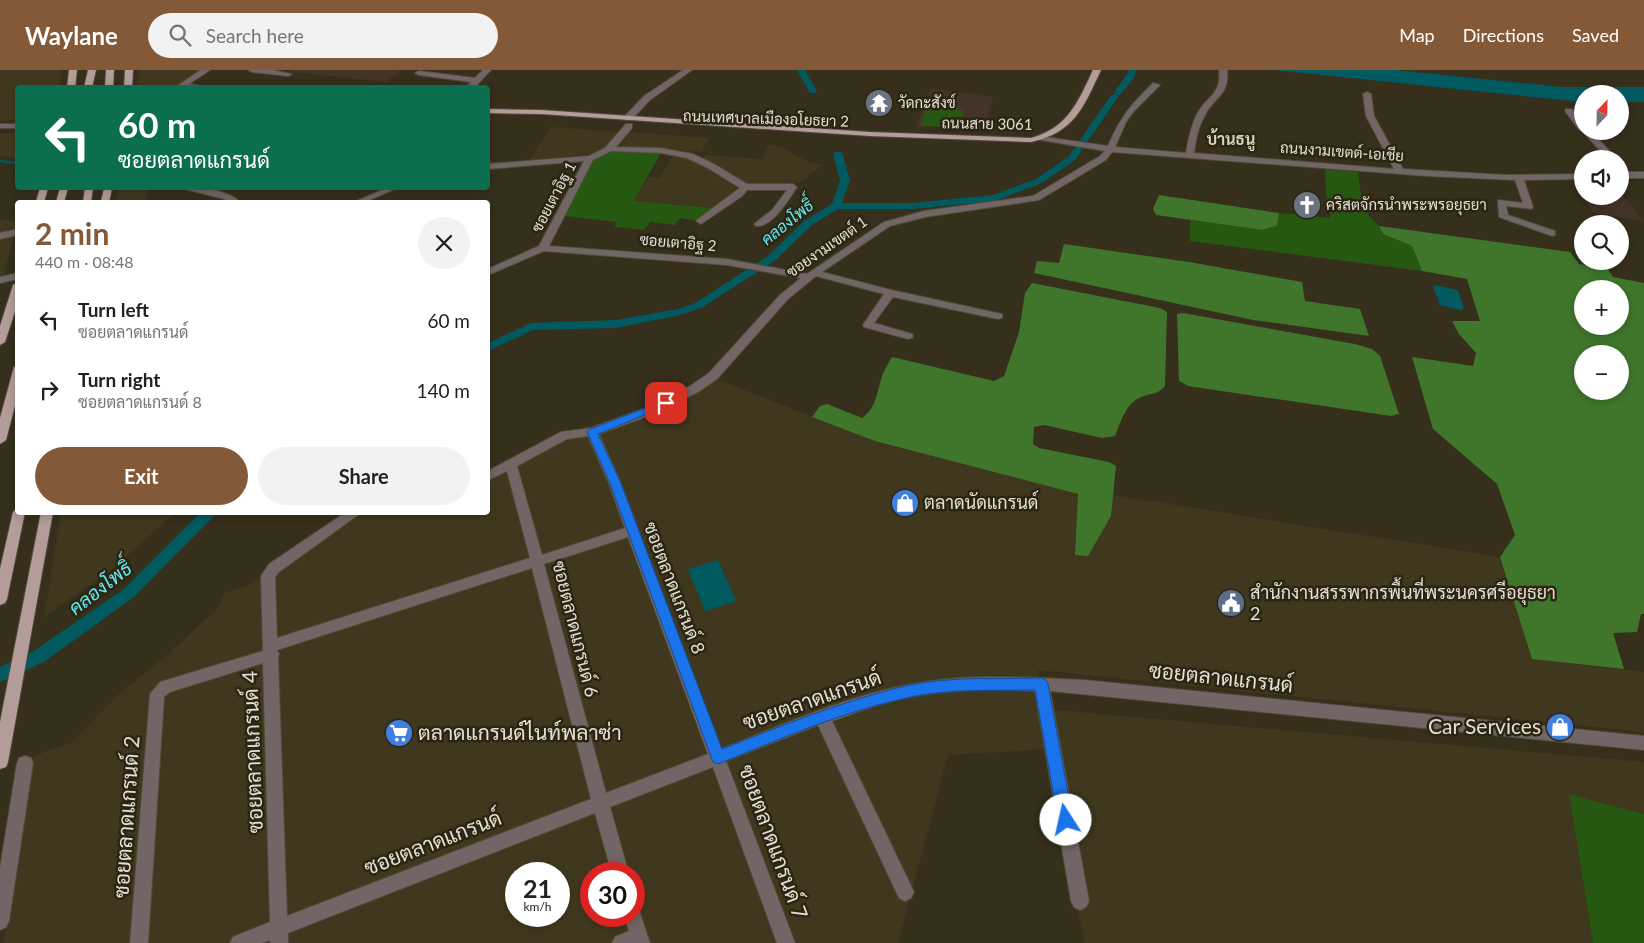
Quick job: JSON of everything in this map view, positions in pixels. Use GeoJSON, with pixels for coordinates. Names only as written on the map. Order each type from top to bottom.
{"type":"FeatureCollection","features":[{"type":"Feature","properties":{"kind":"main road"},"geometry":{"type":"LineString","coordinates":[[71,85],[73,70]]}},
{"type":"Feature","properties":{"kind":"main road"},"geometry":{"type":"LineString","coordinates":[[89,85],[92,70]]}},
{"type":"Feature","properties":{"kind":"main road"},"geometry":{"type":"LineString","coordinates":[[108,85],[110,70]]}},
{"type":"Feature","properties":{"kind":"main road"},"geometry":{"type":"LineString","coordinates":[[128,85],[129,70]]}},
{"type":"Feature","properties":{"kind":"main road","name":"ถนนสาย 3061"},"geometry":{"type":"LineString","coordinates":[[870,134],[1014,140],[1041,138],[1065,126],[1078,109],[1097,70]]}},
{"type":"Feature","properties":{"kind":"main road","name":"ถนนเทศบาลเมืองอโยธยา 2"},"geometry":{"type":"LineString","coordinates":[[490,111],[542,112],[629,122]]}},
{"type":"Feature","properties":{"kind":"main road","name":"ถนนเทศบาลเมืองอโยธยา 2"},"geometry":{"type":"LineString","coordinates":[[490,118],[629,122],[870,134]]}},
{"type":"Feature","properties":{"kind":"main road"},"geometry":{"type":"LineString","coordinates":[[0,342],[14,304]]}},
{"type":"Feature","properties":{"kind":"main road"},"geometry":{"type":"LineString","coordinates":[[0,440],[15,382]]}},
{"type":"Feature","properties":{"kind":"main road"},"geometry":{"type":"LineString","coordinates":[[0,599],[18,515]]}},
{"type":"Feature","properties":{"kind":"main road"},"geometry":{"type":"LineString","coordinates":[[0,762],[46,515]]}},
{"type":"Feature","properties":{"kind":"street"},"geometry":{"type":"LineString","coordinates":[[181,85],[206,70]]}},
{"type":"Feature","properties":{"kind":"street"},"geometry":{"type":"LineString","coordinates":[[252,70],[288,74]]}},
{"type":"Feature","properties":{"kind":"street"},"geometry":{"type":"LineString","coordinates":[[473,85],[487,70]]}},
{"type":"Feature","properties":{"kind":"street"},"geometry":{"type":"LineString","coordinates":[[490,166],[590,158],[604,154],[611,149],[647,98],[688,70]]}},
{"type":"Feature","properties":{"kind":"street"},"geometry":{"type":"LineString","coordinates":[[1190,155],[1200,116],[1207,105],[1224,88],[1226,82],[1223,70]]}},
{"type":"Feature","properties":{"kind":"street"},"geometry":{"type":"LineString","coordinates":[[419,73],[477,80]]}},
{"type":"Feature","properties":{"kind":"street"},"geometry":{"type":"LineString","coordinates":[[1107,148],[1131,109],[1156,85]]}},
{"type":"Feature","properties":{"kind":"street"},"geometry":{"type":"LineString","coordinates":[[1367,94],[1370,116],[1400,171]]}},
{"type":"Feature","properties":{"kind":"street"},"geometry":{"type":"LineString","coordinates":[[1569,111],[1574,118]]}},
{"type":"Feature","properties":{"kind":"street"},"geometry":{"type":"LineString","coordinates":[[0,126],[15,126]]}},
{"type":"Feature","properties":{"kind":"street","name":"ถนนงามเขตต์-เอเชีย"},"geometry":{"type":"LineString","coordinates":[[1041,138],[1107,148],[1400,171],[1519,178],[1574,177]]}},
{"type":"Feature","properties":{"kind":"street"},"geometry":{"type":"LineString","coordinates":[[1595,140],[1604,150]]}},
{"type":"Feature","properties":{"kind":"street","name":"ซอยงามเขตต์ 1"},"geometry":{"type":"LineString","coordinates":[[490,475],[565,435],[592,432],[652,410],[694,389],[713,376],[784,297],[812,275],[887,224],[924,214],[995,206],[1036,198],[1103,158],[1107,148]]}},
{"type":"Feature","properties":{"kind":"street"},"geometry":{"type":"LineString","coordinates":[[611,149],[672,152],[689,156],[708,164],[745,187],[793,187],[776,212],[759,224]]}},
{"type":"Feature","properties":{"kind":"street","name":"ซอยเตาอิฐ 1"},"geometry":{"type":"LineString","coordinates":[[543,248],[590,158]]}},
{"type":"Feature","properties":{"kind":"street"},"geometry":{"type":"LineString","coordinates":[[1629,175],[1644,175]]}},
{"type":"Feature","properties":{"kind":"street"},"geometry":{"type":"LineString","coordinates":[[1519,178],[1529,207],[1501,202],[1504,217],[1552,233]]}},
{"type":"Feature","properties":{"kind":"street"},"geometry":{"type":"LineString","coordinates":[[701,222],[739,194],[745,187]]}},
{"type":"Feature","properties":{"kind":"street"},"geometry":{"type":"LineString","coordinates":[[195,190],[219,195],[231,200]]}},
{"type":"Feature","properties":{"kind":"street"},"geometry":{"type":"LineString","coordinates":[[366,200],[388,190]]}},
{"type":"Feature","properties":{"kind":"street"},"geometry":{"type":"LineString","coordinates":[[0,236],[15,233]]}},
{"type":"Feature","properties":{"kind":"street"},"geometry":{"type":"LineString","coordinates":[[490,271],[543,248]]}},
{"type":"Feature","properties":{"kind":"street","name":"ซอยเตาอิฐ 2"},"geometry":{"type":"LineString","coordinates":[[543,248],[727,262],[812,275],[998,316]]}},
{"type":"Feature","properties":{"kind":"street"},"geometry":{"type":"LineString","coordinates":[[0,280],[15,277]]}},
{"type":"Feature","properties":{"kind":"street"},"geometry":{"type":"LineString","coordinates":[[890,293],[868,326],[908,336]]}},
{"type":"Feature","properties":{"kind":"street","name":"ซอยตลาดแกรนด์ 8"},"geometry":{"type":"LineString","coordinates":[[592,432],[614,481],[718,757]]}},
{"type":"Feature","properties":{"kind":"street","name":"ซอยตลาดแกรนด์ 6"},"geometry":{"type":"LineString","coordinates":[[511,464],[600,803],[617,862]]}},
{"type":"Feature","properties":{"kind":"street","name":"ซอยตลาดแกรนด์ 4"},"geometry":{"type":"LineString","coordinates":[[279,935],[272,650],[268,576],[274,568],[352,515]]}},
{"type":"Feature","properties":{"kind":"street"},"geometry":{"type":"LineString","coordinates":[[272,650],[632,531]]}},
{"type":"Feature","properties":{"kind":"street","name":"ซอยตลาดแกรนด์ 2"},"geometry":{"type":"LineString","coordinates":[[139,943],[157,694],[166,687],[272,650]]}},
{"type":"Feature","properties":{"kind":"street"},"geometry":{"type":"LineString","coordinates":[[1041,684],[1080,901]]}},
{"type":"Feature","properties":{"kind":"street","name":"ซอยตลาดแกรนด์"},"geometry":{"type":"LineString","coordinates":[[238,943],[279,935],[600,803],[822,717],[902,692],[947,685],[1041,684],[1644,743]]}},
{"type":"Feature","properties":{"kind":"street"},"geometry":{"type":"LineString","coordinates":[[822,717],[905,892]]}},
{"type":"Feature","properties":{"kind":"street","name":"ซอยตลาดแกรนด์ 7"},"geometry":{"type":"LineString","coordinates":[[718,757],[786,943]]}},
{"type":"Feature","properties":{"kind":"street"},"geometry":{"type":"LineString","coordinates":[[0,921],[25,764]]}},
{"type":"Feature","properties":{"kind":"street"},"geometry":{"type":"LineString","coordinates":[[621,943],[640,939],[636,927]]}},
{"type":"Feature","properties":{"kind":"shaded area"},"geometry":{"type":"Polygon","coordinates":[[[0,70],[61,70],[60,85],[15,85],[15,120],[0,121],[0,70]]]}},
{"type":"Feature","properties":{"kind":"shaded area"},"geometry":{"type":"Polygon","coordinates":[[[139,70],[202,70],[176,85],[137,85],[139,70]]]}},
{"type":"Feature","properties":{"kind":"shaded area"},"geometry":{"type":"Polygon","coordinates":[[[295,70],[401,71],[386,82],[292,72],[295,70]]]}},
{"type":"Feature","properties":{"kind":"shaded area"},"geometry":{"type":"Polygon","coordinates":[[[930,88],[993,97],[985,129],[916,127],[930,88]]]}},
{"type":"Feature","properties":{"kind":"shaded area"},"geometry":{"type":"Polygon","coordinates":[[[551,127],[619,132],[605,149],[599,153],[530,160],[551,127]]]}},
{"type":"Feature","properties":{"kind":"shaded area"},"geometry":{"type":"Polygon","coordinates":[[[629,132],[709,138],[702,152],[620,147],[629,132]]]}},
{"type":"Feature","properties":{"kind":"shaded area"},"geometry":{"type":"Polygon","coordinates":[[[15,133],[15,158],[0,156],[0,134],[15,133]]]}},
{"type":"Feature","properties":{"kind":"shaded area"},"geometry":{"type":"Polygon","coordinates":[[[769,145],[781,146],[805,160],[822,165],[801,182],[746,184],[703,158],[705,155],[763,159],[769,145]]]}},
{"type":"Feature","properties":{"kind":"shaded area"},"geometry":{"type":"Polygon","coordinates":[[[674,154],[705,165],[739,187],[734,195],[715,208],[634,201],[649,177],[660,178],[674,154]]]}},
{"type":"Feature","properties":{"kind":"shaded area"},"geometry":{"type":"Polygon","coordinates":[[[119,190],[148,190],[145,200],[116,200],[119,190]]]}},
{"type":"Feature","properties":{"kind":"shaded area"},"geometry":{"type":"Polygon","coordinates":[[[1629,203],[1644,221],[1629,219],[1629,215],[1594,213],[1588,205],[1629,205],[1629,203]]]}},
{"type":"Feature","properties":{"kind":"shaded area"},"geometry":{"type":"Polygon","coordinates":[[[0,219],[15,222],[15,233],[0,287],[0,219]]]}},
{"type":"Feature","properties":{"kind":"shaded area"},"geometry":{"type":"Polygon","coordinates":[[[716,379],[875,441],[1078,494],[1075,555],[1088,555],[1111,516],[1113,495],[1500,557],[1532,659],[1644,672],[1644,732],[1038,670],[1044,709],[1644,762],[1644,814],[1569,794],[1593,943],[1084,943],[1050,749],[948,755],[898,943],[3,943],[33,756],[71,743],[120,693],[165,657],[219,607],[223,594],[253,583],[348,515],[490,515],[490,472],[561,433],[598,424],[602,430],[716,379]]]}},
{"type":"Feature","properties":{"kind":"shaded area"},"geometry":{"type":"Polygon","coordinates":[[[61,515],[173,515],[111,570],[44,617],[61,515]]]}},
{"type":"Feature","properties":{"kind":"green space"},"geometry":{"type":"Polygon","coordinates":[[[927,104],[958,108],[957,110],[964,111],[958,127],[920,126],[927,104]]]}},
{"type":"Feature","properties":{"kind":"green space"},"geometry":{"type":"Polygon","coordinates":[[[614,150],[661,153],[634,201],[715,208],[699,221],[680,218],[675,225],[650,222],[644,230],[615,227],[616,222],[564,216],[592,161],[614,150]]]}},
{"type":"Feature","properties":{"kind":"green space"},"geometry":{"type":"Polygon","coordinates":[[[1325,169],[1358,172],[1362,202],[1369,216],[1379,226],[1383,234],[1412,246],[1422,271],[1190,241],[1190,220],[1262,230],[1277,226],[1279,213],[1331,218],[1326,193],[1325,169]]]}},
{"type":"Feature","properties":{"kind":"green space"},"geometry":{"type":"Polygon","coordinates":[[[1159,195],[1279,213],[1277,226],[1262,230],[1156,215],[1153,209],[1159,195]]]}},
{"type":"Feature","properties":{"kind":"green space"},"geometry":{"type":"Polygon","coordinates":[[[1379,226],[1570,252],[1574,257],[1574,270],[1609,270],[1613,277],[1628,280],[1574,280],[1574,335],[1629,335],[1629,280],[1644,283],[1644,614],[1641,614],[1637,632],[1613,633],[1624,669],[1532,659],[1500,557],[1515,535],[1497,484],[1433,429],[1412,357],[1473,366],[1476,353],[1459,334],[1452,321],[1480,321],[1467,279],[1422,271],[1412,246],[1383,234],[1379,226]]]}},
{"type":"Feature","properties":{"kind":"green space"},"geometry":{"type":"Polygon","coordinates":[[[1064,244],[1189,262],[1302,282],[1305,301],[1360,309],[1369,336],[1253,320],[1034,273],[1037,261],[1059,263],[1064,244]]]}},
{"type":"Feature","properties":{"kind":"green space"},"geometry":{"type":"Polygon","coordinates":[[[1032,283],[1160,308],[1167,312],[1165,386],[1159,391],[1141,397],[1131,404],[1124,414],[1115,436],[1102,438],[1044,425],[1034,427],[1033,444],[1039,448],[1109,462],[1116,466],[1111,516],[1088,556],[1075,555],[1078,494],[875,441],[812,417],[820,406],[827,404],[862,418],[874,403],[884,371],[892,357],[994,381],[1004,376],[1019,332],[1025,293],[1032,283]]]}},
{"type":"Feature","properties":{"kind":"green space"},"geometry":{"type":"Polygon","coordinates":[[[1183,313],[1355,344],[1372,349],[1380,356],[1399,414],[1391,416],[1188,386],[1179,381],[1177,314],[1183,313]]]}},
{"type":"Feature","properties":{"kind":"green space"},"geometry":{"type":"Polygon","coordinates":[[[1569,794],[1644,814],[1644,943],[1593,943],[1569,794]]]}},
{"type":"Feature","properties":{"kind":"water"},"geometry":{"type":"Polygon","coordinates":[[[1274,70],[1396,70],[1574,87],[1574,101],[1274,70]]]}},
{"type":"Feature","properties":{"kind":"water"},"geometry":{"type":"Polygon","coordinates":[[[1629,87],[1644,87],[1644,102],[1629,102],[1629,87]]]}},
{"type":"Feature","properties":{"kind":"water"},"geometry":{"type":"Polygon","coordinates":[[[1435,285],[1458,290],[1464,309],[1460,310],[1440,305],[1433,287],[1435,285]]]}},
{"type":"Feature","properties":{"kind":"water"},"geometry":{"type":"Polygon","coordinates":[[[718,560],[736,601],[705,611],[688,569],[718,560]]]}},
{"type":"Feature","properties":{"kind":"waterway"},"geometry":{"type":"LineString","coordinates":[[801,70],[813,91]]}},
{"type":"Feature","properties":{"kind":"waterway","name":"คลองโพธิ์"},"geometry":{"type":"LineString","coordinates":[[1117,93],[1130,78],[1133,70]]}},
{"type":"Feature","properties":{"kind":"waterway","name":"คลองโพธิ์"},"geometry":{"type":"LineString","coordinates":[[836,206],[912,206],[995,198],[1039,181],[1072,158],[1114,97]]}},
{"type":"Feature","properties":{"kind":"waterway"},"geometry":{"type":"LineString","coordinates":[[836,206],[845,181],[838,154]]}},
{"type":"Feature","properties":{"kind":"waterway"},"geometry":{"type":"LineString","coordinates":[[0,161],[15,163]]}},
{"type":"Feature","properties":{"kind":"waterway","name":"คลองโพธิ์"},"geometry":{"type":"LineString","coordinates":[[490,346],[531,327],[616,324],[680,312],[699,305],[772,258],[808,223],[836,206]]}},
{"type":"Feature","properties":{"kind":"waterway","name":"คลองโพธิ์"},"geometry":{"type":"LineString","coordinates":[[0,675],[38,657],[129,593],[194,526],[207,515]]}},
{"type":"Feature","properties":{"kind":"place","name":"วัดกะสังข์"},"geometry":{"type":"Point","coordinates":[879,103]}},
{"type":"Feature","properties":{"kind":"place","name":"คริสตจักรนำพระพรอยุธยา"},"geometry":{"type":"Point","coordinates":[1307,205]}},
{"type":"Feature","properties":{"kind":"place","name":"ตลาดนัดแกรนด์"},"geometry":{"type":"Point","coordinates":[905,503]}},
{"type":"Feature","properties":{"kind":"place","name":"สำนักงานสรรพากรพื้นที่พระนครศรีอยุธยา 2"},"geometry":{"type":"Point","coordinates":[1231,603]}},
{"type":"Feature","properties":{"kind":"place","name":"Car Services"},"geometry":{"type":"Point","coordinates":[1560,727]}},
{"type":"Feature","properties":{"kind":"place","name":"ตลาดแกรนด์ไนท์พลาซ่า"},"geometry":{"type":"Point","coordinates":[399,733]}},
{"type":"Feature","properties":{"kind":"district","name":"บ้านธนู"},"geometry":{"type":"Point","coordinates":[1231,139]}},
{"type":"Feature","properties":{"kind":"route"},"geometry":{"type":"LineString","coordinates":[[666,403],[592,432],[614,481],[718,757],[822,717],[902,692],[947,685],[1041,684],[1066,820]]}}]}
